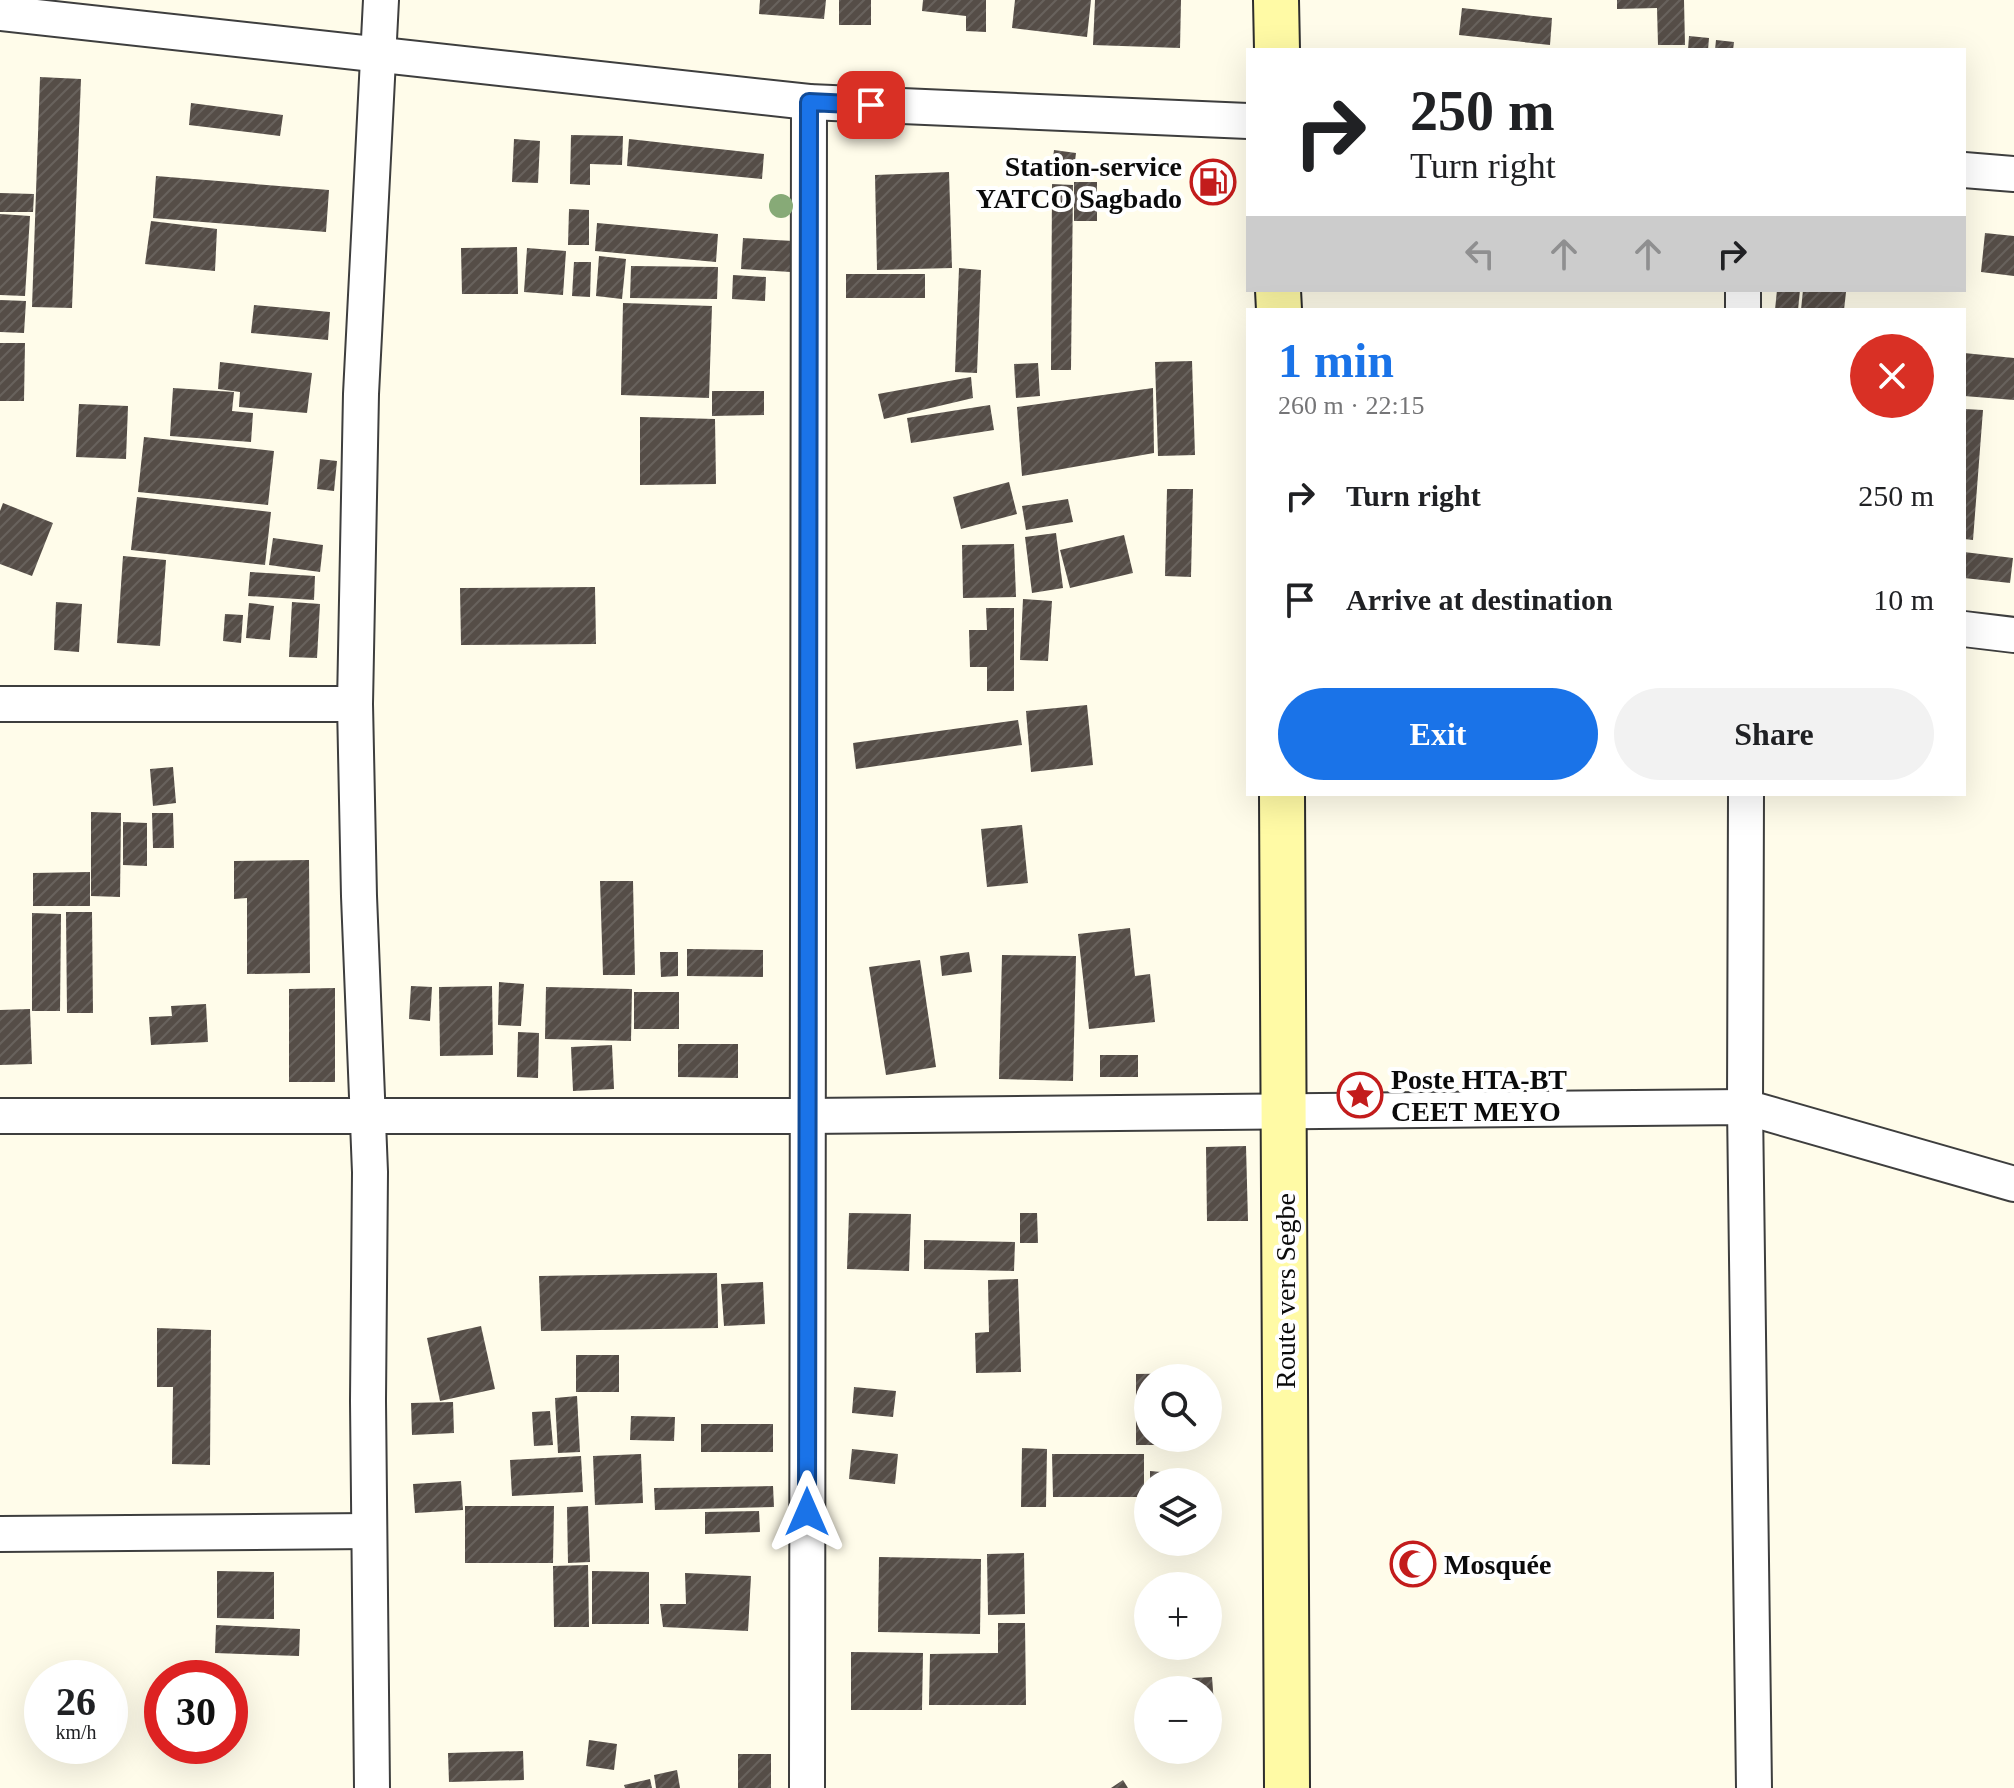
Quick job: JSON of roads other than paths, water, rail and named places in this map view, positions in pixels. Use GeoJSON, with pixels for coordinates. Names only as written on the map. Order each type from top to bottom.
{"type":"FeatureCollection","features":[{"type":"Feature","properties":{"kind":"main road"},"geometry":{"type":"LineString","coordinates":[[1276,0],[1277,48]]}},
{"type":"Feature","properties":{"kind":"main road","name":"Route vers Segbe"},"geometry":{"type":"LineString","coordinates":[[1282,796],[1287,1788]]}},
{"type":"Feature","properties":{"kind":"street"},"geometry":{"type":"LineString","coordinates":[[372,1788],[368,1116],[355,704],[361,394],[381,0]]}},
{"type":"Feature","properties":{"kind":"street"},"geometry":{"type":"LineString","coordinates":[[0,13],[809,102],[1246,121]]}},
{"type":"Feature","properties":{"kind":"street"},"geometry":{"type":"LineString","coordinates":[[807,1788],[809,102]]}},
{"type":"Feature","properties":{"kind":"street"},"geometry":{"type":"LineString","coordinates":[[1966,170],[2014,174]]}},
{"type":"Feature","properties":{"kind":"street"},"geometry":{"type":"LineString","coordinates":[[1966,629],[2014,635]]}},
{"type":"Feature","properties":{"kind":"street"},"geometry":{"type":"LineString","coordinates":[[0,704],[355,704]]}},
{"type":"Feature","properties":{"kind":"street"},"geometry":{"type":"LineString","coordinates":[[1746,796],[1745,1107],[1754,1788]]}},
{"type":"Feature","properties":{"kind":"street"},"geometry":{"type":"LineString","coordinates":[[0,1116],[807,1116],[1745,1107],[2014,1184]]}},
{"type":"Feature","properties":{"kind":"street"},"geometry":{"type":"LineString","coordinates":[[0,1534],[369,1531]]}},
{"type":"Feature","properties":{"kind":"place","name":"Station-service YATCO Sagbado"},"geometry":{"type":"Point","coordinates":[1213,182]}},
{"type":"Feature","properties":{"kind":"place","name":"Poste HTA-BT CEET MEYO"},"geometry":{"type":"Point","coordinates":[1360,1095]}},
{"type":"Feature","properties":{"kind":"place","name":"Mosquée"},"geometry":{"type":"Point","coordinates":[1413,1564]}}]}
